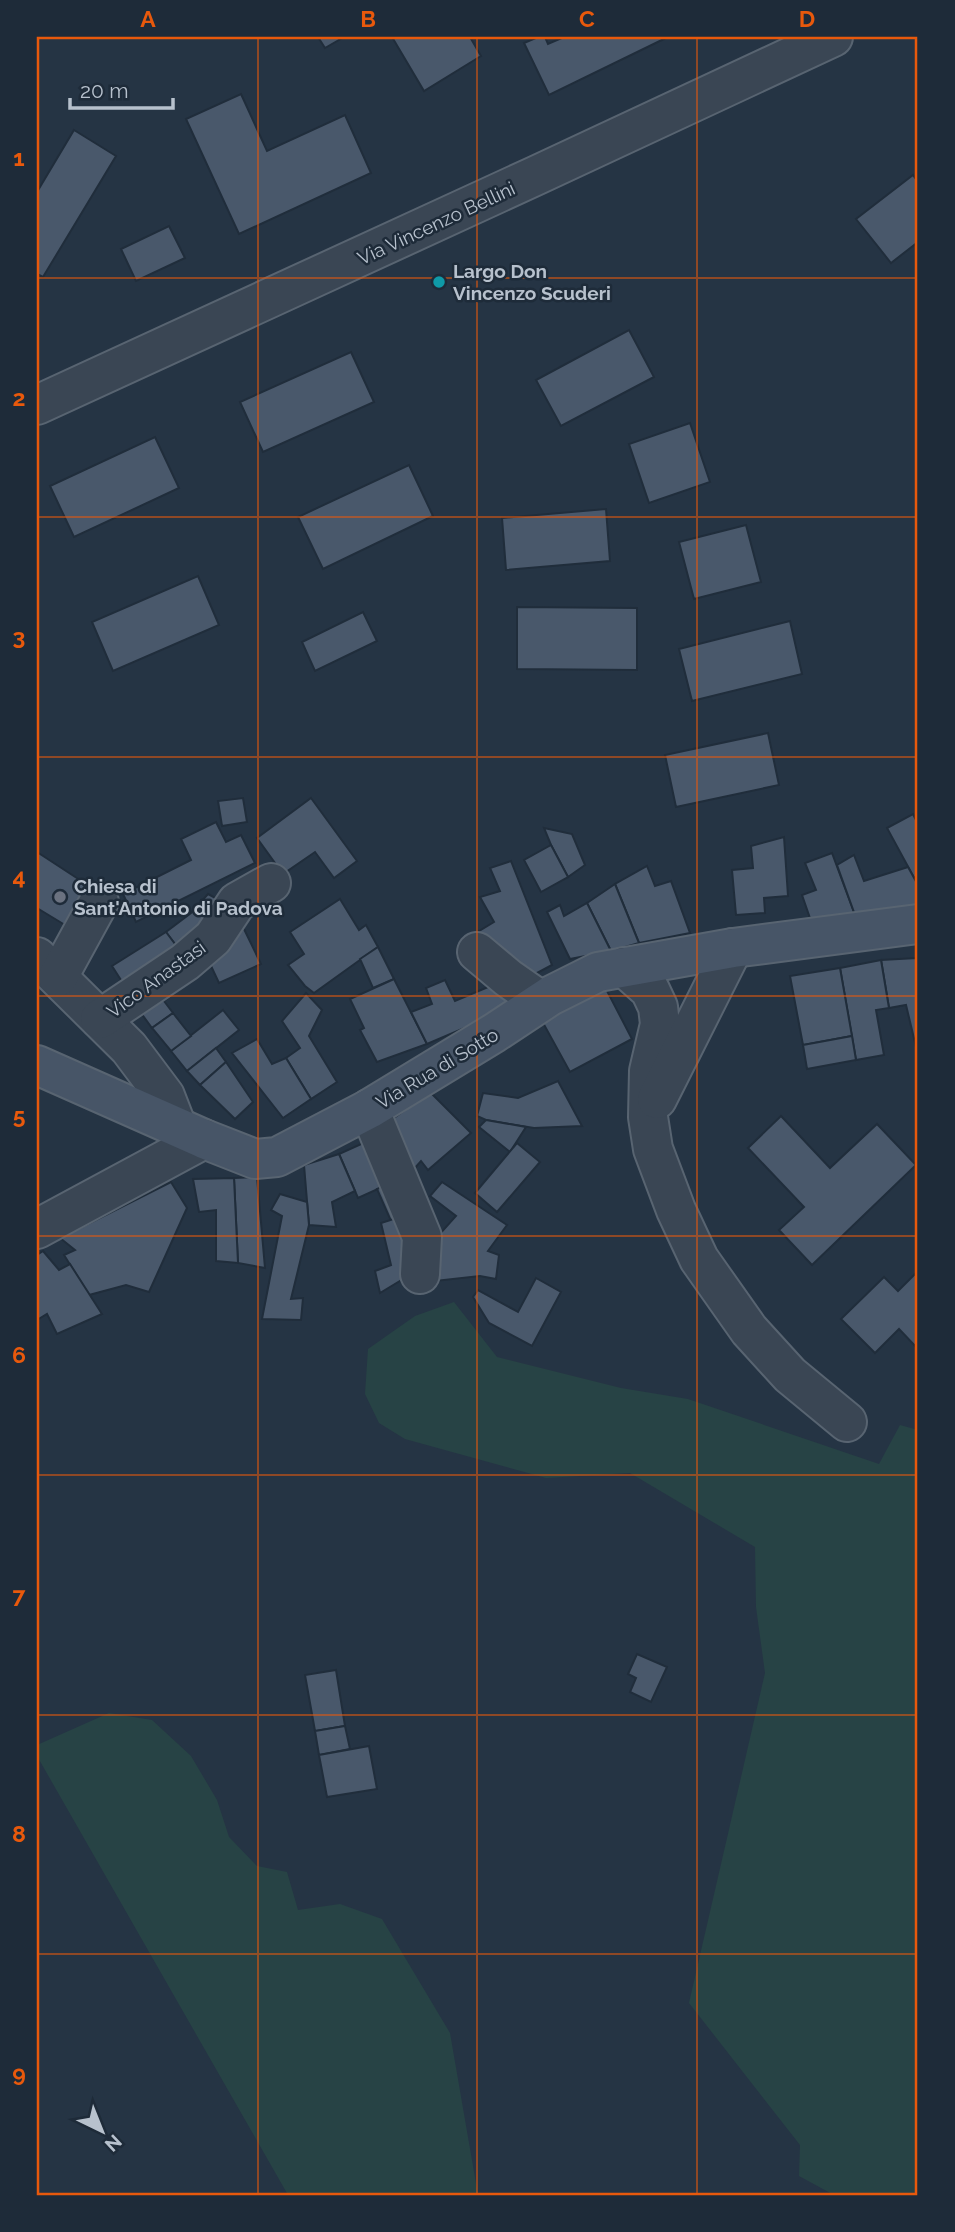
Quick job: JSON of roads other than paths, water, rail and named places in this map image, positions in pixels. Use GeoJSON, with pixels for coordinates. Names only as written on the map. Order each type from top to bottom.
{"type":"FeatureCollection","features":[{"type":"Feature","properties":{"kind":"street","name":"Via Vincenzo Bellini"},"geometry":{"type":"LineString","coordinates":[[37,405],[833,37]]}},
{"type":"Feature","properties":{"kind":"street","name":"Vico Anastasi"},"geometry":{"type":"LineString","coordinates":[[100,1019],[185,962],[213,937],[237,902],[271,883]]}},
{"type":"Feature","properties":{"kind":"street"},"geometry":{"type":"LineString","coordinates":[[37,1229],[191,1133],[129,1048],[47,967],[99,901]]}},
{"type":"Feature","properties":{"kind":"street","name":"Via Rua di Sotto"},"geometry":{"type":"LineString","coordinates":[[37,1065],[255,1159],[276,1157],[369,1109],[494,1033],[541,1001],[598,972],[733,948],[918,924]]}},
{"type":"Feature","properties":{"kind":"street"},"geometry":{"type":"LineString","coordinates":[[648,1117],[733,948]]}},
{"type":"Feature","properties":{"kind":"street"},"geometry":{"type":"LineString","coordinates":[[477,952],[541,1001]]}},
{"type":"Feature","properties":{"kind":"street"},"geometry":{"type":"LineString","coordinates":[[624,967],[650,990],[658,1007],[660,1024],[649,1071],[648,1117],[653,1149],[676,1210],[699,1259],[749,1330],[790,1376],[848,1422]]}},
{"type":"Feature","properties":{"kind":"street"},"geometry":{"type":"LineString","coordinates":[[369,1109],[422,1237],[420,1274]]}},
{"type":"Feature","properties":{"kind":"place","name":"Largo Don Vincenzo Scuderi"},"geometry":{"type":"Point","coordinates":[439,282]}},
{"type":"Feature","properties":{"kind":"place","name":"Chiesa di Sant'Antonio di Padova"},"geometry":{"type":"Point","coordinates":[60,897]}}]}
